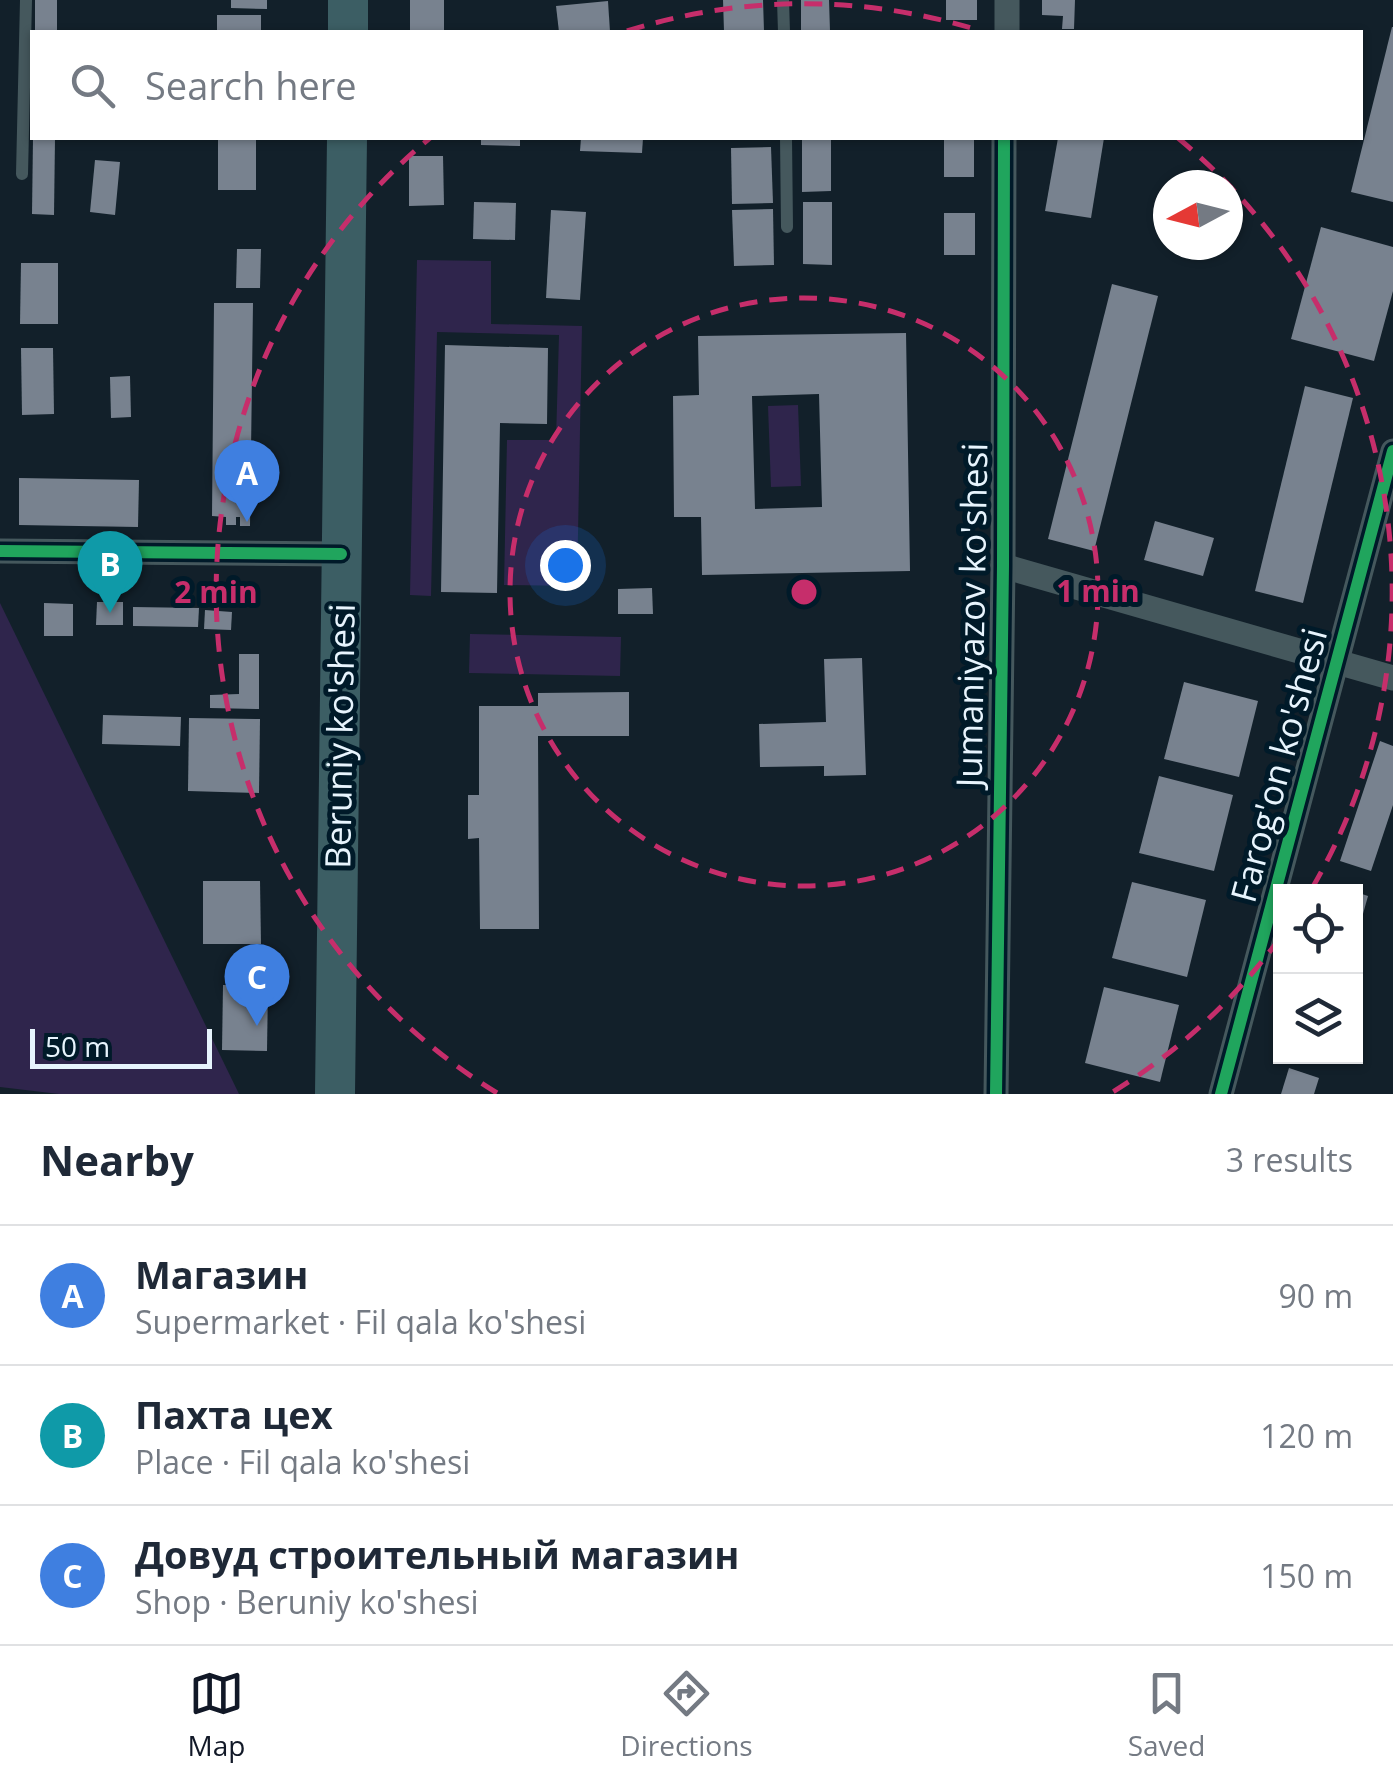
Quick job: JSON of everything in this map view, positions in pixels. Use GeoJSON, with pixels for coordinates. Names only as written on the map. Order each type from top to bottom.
{"type":"FeatureCollection","features":[{"type":"Feature","properties":{"kind":"main road"},"geometry":{"type":"LineString","coordinates":[[348,0],[348,30]]}},
{"type":"Feature","properties":{"kind":"main road","name":"Beruniy ko'shesi"},"geometry":{"type":"LineString","coordinates":[[335,1094],[346,140]]}},
{"type":"Feature","properties":{"kind":"street"},"geometry":{"type":"LineString","coordinates":[[1007,30],[1008,0]]}},
{"type":"Feature","properties":{"kind":"street","name":"Jumaniyazov ko'shesi"},"geometry":{"type":"LineString","coordinates":[[996,1094],[1004,566],[1004,140]]}},
{"type":"Feature","properties":{"kind":"street","name":"Farog'on ko'shesi"},"geometry":{"type":"LineString","coordinates":[[1222,1094],[1393,450]]}},
{"type":"Feature","properties":{"kind":"street"},"geometry":{"type":"LineString","coordinates":[[0,551],[341,554]]}},
{"type":"Feature","properties":{"kind":"street"},"geometry":{"type":"LineString","coordinates":[[1004,566],[1393,678]]}},
{"type":"Feature","properties":{"kind":"lane"},"geometry":{"type":"LineString","coordinates":[[22,174],[26,0]]}},
{"type":"Feature","properties":{"kind":"lane"},"geometry":{"type":"LineString","coordinates":[[784,0],[784,30]]}},
{"type":"Feature","properties":{"kind":"lane"},"geometry":{"type":"LineString","coordinates":[[786,140],[787,227]]}},
{"type":"Feature","properties":{"kind":"shaded area"},"geometry":{"type":"Polygon","coordinates":[[[417,260],[491,261],[491,324],[582,326],[577,586],[504,585],[507,440],[556,440],[559,335],[437,332],[431,596],[410,595],[417,260]]]}},
{"type":"Feature","properties":{"kind":"shaded area"},"geometry":{"type":"Polygon","coordinates":[[[798,405],[801,486],[771,487],[768,406],[798,405]]]}},
{"type":"Feature","properties":{"kind":"shaded area"},"geometry":{"type":"Polygon","coordinates":[[[0,603],[239,1094],[59,1094],[0,1087],[0,603]]]}},
{"type":"Feature","properties":{"kind":"shaded area"},"geometry":{"type":"Polygon","coordinates":[[[470,634],[621,637],[620,676],[469,673],[470,634]]]}},
{"type":"Feature","properties":{"kind":"building"},"geometry":{"type":"Polygon","coordinates":[[[35,0],[57,0],[57,30],[35,30],[35,0]]]}},
{"type":"Feature","properties":{"kind":"building"},"geometry":{"type":"Polygon","coordinates":[[[231,0],[267,0],[267,9],[231,8],[231,0]]]}},
{"type":"Feature","properties":{"kind":"building"},"geometry":{"type":"Polygon","coordinates":[[[410,0],[444,0],[444,30],[410,30],[410,0]]]}},
{"type":"Feature","properties":{"kind":"building"},"geometry":{"type":"Polygon","coordinates":[[[723,0],[763,0],[764,30],[724,30],[723,0]]]}},
{"type":"Feature","properties":{"kind":"building"},"geometry":{"type":"Polygon","coordinates":[[[801,0],[829,0],[830,30],[801,30],[801,0]]]}},
{"type":"Feature","properties":{"kind":"building"},"geometry":{"type":"Polygon","coordinates":[[[946,0],[977,0],[977,20],[946,20],[946,0]]]}},
{"type":"Feature","properties":{"kind":"building"},"geometry":{"type":"Polygon","coordinates":[[[1042,0],[1075,0],[1074,29],[1062,29],[1063,16],[1042,15],[1042,0]]]}},
{"type":"Feature","properties":{"kind":"building"},"geometry":{"type":"Polygon","coordinates":[[[608,1],[610,30],[559,30],[556,6],[608,1]]]}},
{"type":"Feature","properties":{"kind":"building"},"geometry":{"type":"Polygon","coordinates":[[[217,15],[261,15],[261,30],[217,30],[217,15]]]}},
{"type":"Feature","properties":{"kind":"building"},"geometry":{"type":"Polygon","coordinates":[[[1393,27],[1393,202],[1351,192],[1393,27]]]}},
{"type":"Feature","properties":{"kind":"building"},"geometry":{"type":"Polygon","coordinates":[[[33,140],[55,140],[54,215],[32,214],[33,140]]]}},
{"type":"Feature","properties":{"kind":"building"},"geometry":{"type":"Polygon","coordinates":[[[218,140],[256,140],[256,190],[218,190],[218,140]]]}},
{"type":"Feature","properties":{"kind":"building"},"geometry":{"type":"Polygon","coordinates":[[[481,140],[520,140],[520,146],[481,145],[481,140]]]}},
{"type":"Feature","properties":{"kind":"building"},"geometry":{"type":"Polygon","coordinates":[[[581,140],[643,140],[642,153],[580,151],[581,140]]]}},
{"type":"Feature","properties":{"kind":"building"},"geometry":{"type":"Polygon","coordinates":[[[802,140],[831,140],[831,191],[802,192],[802,140]]]}},
{"type":"Feature","properties":{"kind":"building"},"geometry":{"type":"Polygon","coordinates":[[[944,140],[974,140],[974,177],[944,177],[944,140]]]}},
{"type":"Feature","properties":{"kind":"building"},"geometry":{"type":"Polygon","coordinates":[[[1058,140],[1104,140],[1091,218],[1045,211],[1058,140]]]}},
{"type":"Feature","properties":{"kind":"building"},"geometry":{"type":"Polygon","coordinates":[[[771,147],[773,203],[732,204],[731,148],[771,147]]]}},
{"type":"Feature","properties":{"kind":"building"},"geometry":{"type":"Polygon","coordinates":[[[409,156],[443,156],[444,205],[409,206],[409,156]]]}},
{"type":"Feature","properties":{"kind":"building"},"geometry":{"type":"Polygon","coordinates":[[[95,160],[120,162],[115,215],[90,212],[95,160]]]}},
{"type":"Feature","properties":{"kind":"building"},"geometry":{"type":"Polygon","coordinates":[[[474,202],[516,203],[515,240],[473,239],[474,202]]]}},
{"type":"Feature","properties":{"kind":"building"},"geometry":{"type":"Polygon","coordinates":[[[803,202],[832,202],[832,265],[803,264],[803,202]]]}},
{"type":"Feature","properties":{"kind":"building"},"geometry":{"type":"Polygon","coordinates":[[[773,209],[774,265],[734,266],[732,210],[773,209]]]}},
{"type":"Feature","properties":{"kind":"building"},"geometry":{"type":"Polygon","coordinates":[[[551,210],[586,212],[580,300],[546,298],[551,210]]]}},
{"type":"Feature","properties":{"kind":"building"},"geometry":{"type":"Polygon","coordinates":[[[944,213],[975,213],[975,255],[944,255],[944,213]]]}},
{"type":"Feature","properties":{"kind":"building"},"geometry":{"type":"Polygon","coordinates":[[[1321,227],[1393,247],[1393,291],[1374,361],[1291,339],[1321,227]]]}},
{"type":"Feature","properties":{"kind":"building"},"geometry":{"type":"Polygon","coordinates":[[[237,249],[261,249],[260,288],[236,288],[237,249]]]}},
{"type":"Feature","properties":{"kind":"building"},"geometry":{"type":"Polygon","coordinates":[[[21,263],[58,263],[58,324],[20,324],[21,263]]]}},
{"type":"Feature","properties":{"kind":"building"},"geometry":{"type":"Polygon","coordinates":[[[1112,284],[1158,296],[1094,551],[1048,539],[1112,284]]]}},
{"type":"Feature","properties":{"kind":"building"},"geometry":{"type":"Polygon","coordinates":[[[214,303],[253,303],[250,526],[240,526],[240,517],[236,517],[236,525],[226,525],[226,517],[212,516],[214,303]]]}},
{"type":"Feature","properties":{"kind":"building"},"geometry":{"type":"Polygon","coordinates":[[[906,333],[910,571],[702,575],[701,517],[674,517],[673,396],[699,395],[698,336],[906,333]],[[819,394],[752,396],[755,509],[822,507],[819,394]]]}},
{"type":"Feature","properties":{"kind":"building"},"geometry":{"type":"Polygon","coordinates":[[[445,345],[548,348],[547,424],[500,423],[497,593],[441,592],[445,345]]]}},
{"type":"Feature","properties":{"kind":"building"},"geometry":{"type":"Polygon","coordinates":[[[21,348],[53,348],[54,414],[22,415],[21,348]]]}},
{"type":"Feature","properties":{"kind":"building"},"geometry":{"type":"Polygon","coordinates":[[[130,376],[131,417],[111,418],[110,377],[130,376]]]}},
{"type":"Feature","properties":{"kind":"building"},"geometry":{"type":"Polygon","coordinates":[[[1305,386],[1353,398],[1303,603],[1255,591],[1305,386]]]}},
{"type":"Feature","properties":{"kind":"building"},"geometry":{"type":"Polygon","coordinates":[[[19,478],[139,480],[138,527],[19,525],[19,478]]]}},
{"type":"Feature","properties":{"kind":"building"},"geometry":{"type":"Polygon","coordinates":[[[1155,521],[1214,538],[1203,576],[1144,560],[1155,521]]]}},
{"type":"Feature","properties":{"kind":"building"},"geometry":{"type":"Polygon","coordinates":[[[652,588],[653,614],[618,614],[618,589],[652,588]]]}},
{"type":"Feature","properties":{"kind":"building"},"geometry":{"type":"Polygon","coordinates":[[[97,602],[123,602],[123,625],[96,625],[97,602]]]}},
{"type":"Feature","properties":{"kind":"building"},"geometry":{"type":"Polygon","coordinates":[[[44,603],[73,604],[73,636],[44,636],[44,603]]]}},
{"type":"Feature","properties":{"kind":"building"},"geometry":{"type":"Polygon","coordinates":[[[133,607],[199,608],[198,627],[133,626],[133,607]]]}},
{"type":"Feature","properties":{"kind":"building"},"geometry":{"type":"Polygon","coordinates":[[[205,610],[232,612],[231,630],[204,629],[205,610]]]}},
{"type":"Feature","properties":{"kind":"building"},"geometry":{"type":"Polygon","coordinates":[[[239,654],[259,654],[259,709],[210,708],[210,695],[239,694],[239,654]]]}},
{"type":"Feature","properties":{"kind":"building"},"geometry":{"type":"Polygon","coordinates":[[[862,658],[866,775],[824,776],[824,766],[760,767],[759,724],[826,722],[824,659],[862,658]]]}},
{"type":"Feature","properties":{"kind":"building"},"geometry":{"type":"Polygon","coordinates":[[[1184,682],[1258,701],[1239,777],[1164,759],[1184,682]]]}},
{"type":"Feature","properties":{"kind":"building"},"geometry":{"type":"Polygon","coordinates":[[[629,692],[629,736],[538,736],[539,929],[480,929],[479,838],[468,839],[468,795],[479,795],[479,706],[538,706],[538,693],[629,692]]]}},
{"type":"Feature","properties":{"kind":"building"},"geometry":{"type":"Polygon","coordinates":[[[103,715],[181,717],[180,746],[102,744],[103,715]]]}},
{"type":"Feature","properties":{"kind":"building"},"geometry":{"type":"Polygon","coordinates":[[[189,718],[260,719],[259,793],[188,791],[189,718]]]}},
{"type":"Feature","properties":{"kind":"building"},"geometry":{"type":"Polygon","coordinates":[[[1380,741],[1393,746],[1393,805],[1371,871],[1340,861],[1380,741]]]}},
{"type":"Feature","properties":{"kind":"building"},"geometry":{"type":"Polygon","coordinates":[[[1159,776],[1233,795],[1214,871],[1139,853],[1159,776]]]}},
{"type":"Feature","properties":{"kind":"building"},"geometry":{"type":"Polygon","coordinates":[[[203,881],[260,881],[261,944],[203,944],[203,881]]]}},
{"type":"Feature","properties":{"kind":"building"},"geometry":{"type":"Polygon","coordinates":[[[1132,882],[1206,900],[1187,977],[1112,958],[1132,882]]]}},
{"type":"Feature","properties":{"kind":"building"},"geometry":{"type":"Polygon","coordinates":[[[223,985],[268,986],[267,1051],[222,1050],[223,985]]]}},
{"type":"Feature","properties":{"kind":"building"},"geometry":{"type":"Polygon","coordinates":[[[1104,987],[1179,1005],[1160,1082],[1085,1063],[1104,987]]]}},
{"type":"Feature","properties":{"kind":"building"},"geometry":{"type":"Polygon","coordinates":[[[1289,1068],[1319,1078],[1314,1094],[1281,1094],[1289,1068]]]}},
{"type":"Feature","properties":{"kind":"cycle path"},"geometry":{"type":"LineString","coordinates":[[996,1094],[1004,140]]}},
{"type":"Feature","properties":{"kind":"cycle path"},"geometry":{"type":"LineString","coordinates":[[1221,1094],[1393,451]]}},
{"type":"Feature","properties":{"kind":"cycle path"},"geometry":{"type":"LineString","coordinates":[[0,551],[341,554]]}},
{"type":"Feature","properties":{"kind":"place","name":"Магазин"},"geometry":{"type":"Point","coordinates":[247,522]}},
{"type":"Feature","properties":{"kind":"place","name":"Пахта цех"},"geometry":{"type":"Point","coordinates":[110,613]}},
{"type":"Feature","properties":{"kind":"place","name":"Довуд строительный магазин"},"geometry":{"type":"Point","coordinates":[257,1026]}}]}
